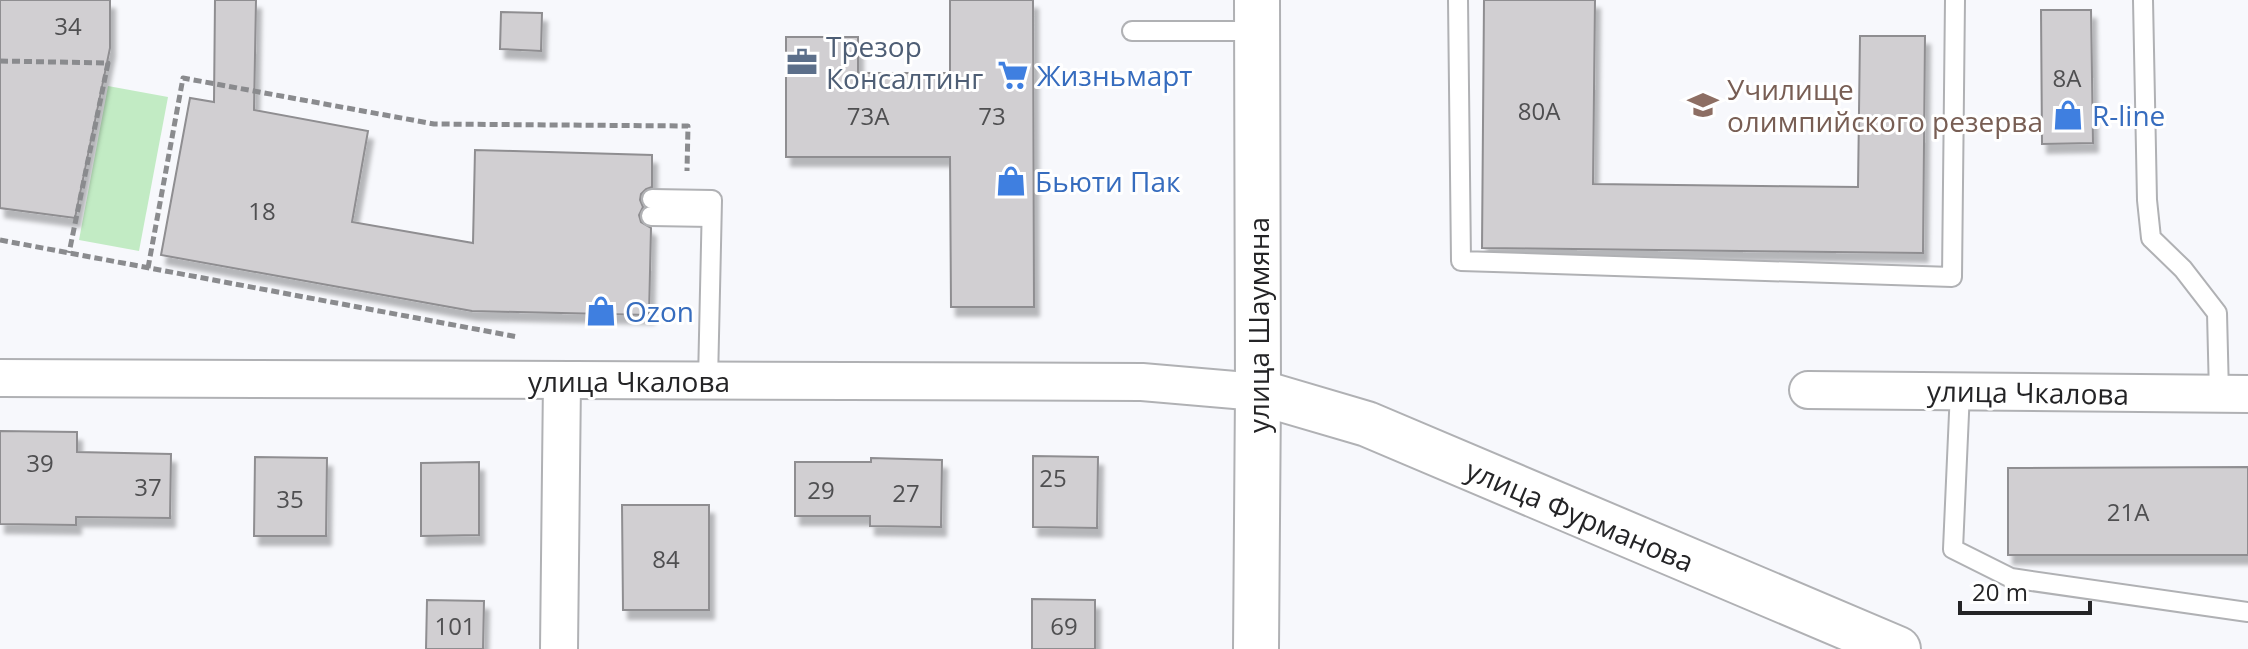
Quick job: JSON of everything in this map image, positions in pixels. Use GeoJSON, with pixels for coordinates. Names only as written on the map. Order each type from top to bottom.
{"type":"FeatureCollection","features":[{"type":"Feature","properties":{"kind":"street","name":"улица Шаумяна"},"geometry":{"type":"LineString","coordinates":[[1256,649],[1257,15]]}},
{"type":"Feature","properties":{"kind":"street","name":"улица Чкалова"},"geometry":{"type":"LineString","coordinates":[[0,378],[1142,382],[1258,392]]}},
{"type":"Feature","properties":{"kind":"street"},"geometry":{"type":"LineString","coordinates":[[559,649],[562,381]]}},
{"type":"Feature","properties":{"kind":"street","name":"улица Чкалова"},"geometry":{"type":"LineString","coordinates":[[1808,390],[2233,394]]}},
{"type":"Feature","properties":{"kind":"street","name":"улица Фурманова"},"geometry":{"type":"LineString","coordinates":[[1258,392],[1367,424],[1898,649]]}},
{"type":"Feature","properties":{"kind":"lane"},"geometry":{"type":"LineString","coordinates":[[1458,0],[1461,261],[1952,277],[1955,0]]}},
{"type":"Feature","properties":{"kind":"lane"},"geometry":{"type":"LineString","coordinates":[[2143,0],[2147,200],[2151,238],[2183,269],[2217,313],[2233,394]]}},
{"type":"Feature","properties":{"kind":"lane"},"geometry":{"type":"LineString","coordinates":[[1132,31],[1257,15]]}},
{"type":"Feature","properties":{"kind":"lane"},"geometry":{"type":"LineString","coordinates":[[708,381],[712,200],[686,200],[651,207],[711,217]]}},
{"type":"Feature","properties":{"kind":"lane"},"geometry":{"type":"LineString","coordinates":[[1960,391],[1953,549],[2011,578],[2248,612]]}},
{"type":"Feature","properties":{"kind":"path"},"geometry":{"type":"LineString","coordinates":[[0,61],[108,63],[69,253]]}},
{"type":"Feature","properties":{"kind":"path"},"geometry":{"type":"LineString","coordinates":[[148,268],[183,78],[434,124],[688,126],[686,200]]}},
{"type":"Feature","properties":{"kind":"path"},"geometry":{"type":"LineString","coordinates":[[0,240],[524,338]]}},
{"type":"Feature","properties":{"kind":"green space"},"geometry":{"type":"Polygon","coordinates":[[[108,86],[168,97],[139,251],[79,240],[108,86]]]}},
{"type":"Feature","properties":{"kind":"building"},"geometry":{"type":"Polygon","coordinates":[[[0,0],[110,0],[110,48],[75,218],[0,208],[0,0]]]}},
{"type":"Feature","properties":{"kind":"building"},"geometry":{"type":"Polygon","coordinates":[[[215,0],[256,0],[254,110],[368,131],[352,222],[473,243],[475,150],[652,155],[652,187],[641,194],[643,207],[639,215],[641,222],[651,228],[649,315],[472,311],[161,255],[190,98],[214,102],[215,0]]]}},
{"type":"Feature","properties":{"kind":"building"},"geometry":{"type":"Polygon","coordinates":[[[950,0],[1033,0],[1034,307],[951,307],[950,157],[786,157],[786,37],[858,37],[858,73],[950,73],[950,0]]]}},
{"type":"Feature","properties":{"kind":"building"},"geometry":{"type":"Polygon","coordinates":[[[1484,0],[1595,0],[1593,184],[1858,187],[1860,36],[1925,36],[1923,253],[1482,248],[1484,0]]]}},
{"type":"Feature","properties":{"kind":"building"},"geometry":{"type":"Polygon","coordinates":[[[2041,10],[2091,10],[2093,143],[2042,144],[2041,10]]]}},
{"type":"Feature","properties":{"kind":"building"},"geometry":{"type":"Polygon","coordinates":[[[501,12],[542,13],[541,51],[500,49],[501,12]]]}},
{"type":"Feature","properties":{"kind":"building"},"geometry":{"type":"Polygon","coordinates":[[[0,431],[77,432],[77,452],[171,454],[170,518],[76,517],[76,525],[0,524],[0,431]]]}},
{"type":"Feature","properties":{"kind":"building"},"geometry":{"type":"Polygon","coordinates":[[[1033,456],[1098,457],[1097,528],[1033,527],[1033,456]]]}},
{"type":"Feature","properties":{"kind":"building"},"geometry":{"type":"Polygon","coordinates":[[[255,457],[327,458],[326,536],[254,536],[255,457]]]}},
{"type":"Feature","properties":{"kind":"building"},"geometry":{"type":"Polygon","coordinates":[[[871,458],[942,460],[941,527],[870,526],[870,516],[795,516],[795,462],[871,462],[871,458]]]}},
{"type":"Feature","properties":{"kind":"building"},"geometry":{"type":"Polygon","coordinates":[[[479,462],[479,535],[421,536],[421,463],[479,462]]]}},
{"type":"Feature","properties":{"kind":"building"},"geometry":{"type":"Polygon","coordinates":[[[2248,467],[2248,555],[2008,555],[2008,468],[2248,467]]]}},
{"type":"Feature","properties":{"kind":"building"},"geometry":{"type":"Polygon","coordinates":[[[622,505],[709,505],[709,610],[623,610],[622,505]]]}},
{"type":"Feature","properties":{"kind":"building"},"geometry":{"type":"Polygon","coordinates":[[[1032,599],[1095,600],[1095,649],[1032,649],[1032,599]]]}},
{"type":"Feature","properties":{"kind":"building"},"geometry":{"type":"Polygon","coordinates":[[[427,600],[484,601],[483,649],[426,649],[427,600]]]}},
{"type":"Feature","properties":{"kind":"place","name":"Трезор Консалтинг"},"geometry":{"type":"Point","coordinates":[802,62]}},
{"type":"Feature","properties":{"kind":"place","name":"Жизньмарт"},"geometry":{"type":"Point","coordinates":[1013,75]}},
{"type":"Feature","properties":{"kind":"place","name":"Училище олимпийского резерва"},"geometry":{"type":"Point","coordinates":[1703,105]}},
{"type":"Feature","properties":{"kind":"place","name":"R-line"},"geometry":{"type":"Point","coordinates":[2068,115]}},
{"type":"Feature","properties":{"kind":"place","name":"Бьюти Пак"},"geometry":{"type":"Point","coordinates":[1011,181]}},
{"type":"Feature","properties":{"kind":"place","name":"Ozon"},"geometry":{"type":"Point","coordinates":[601,311]}}]}
